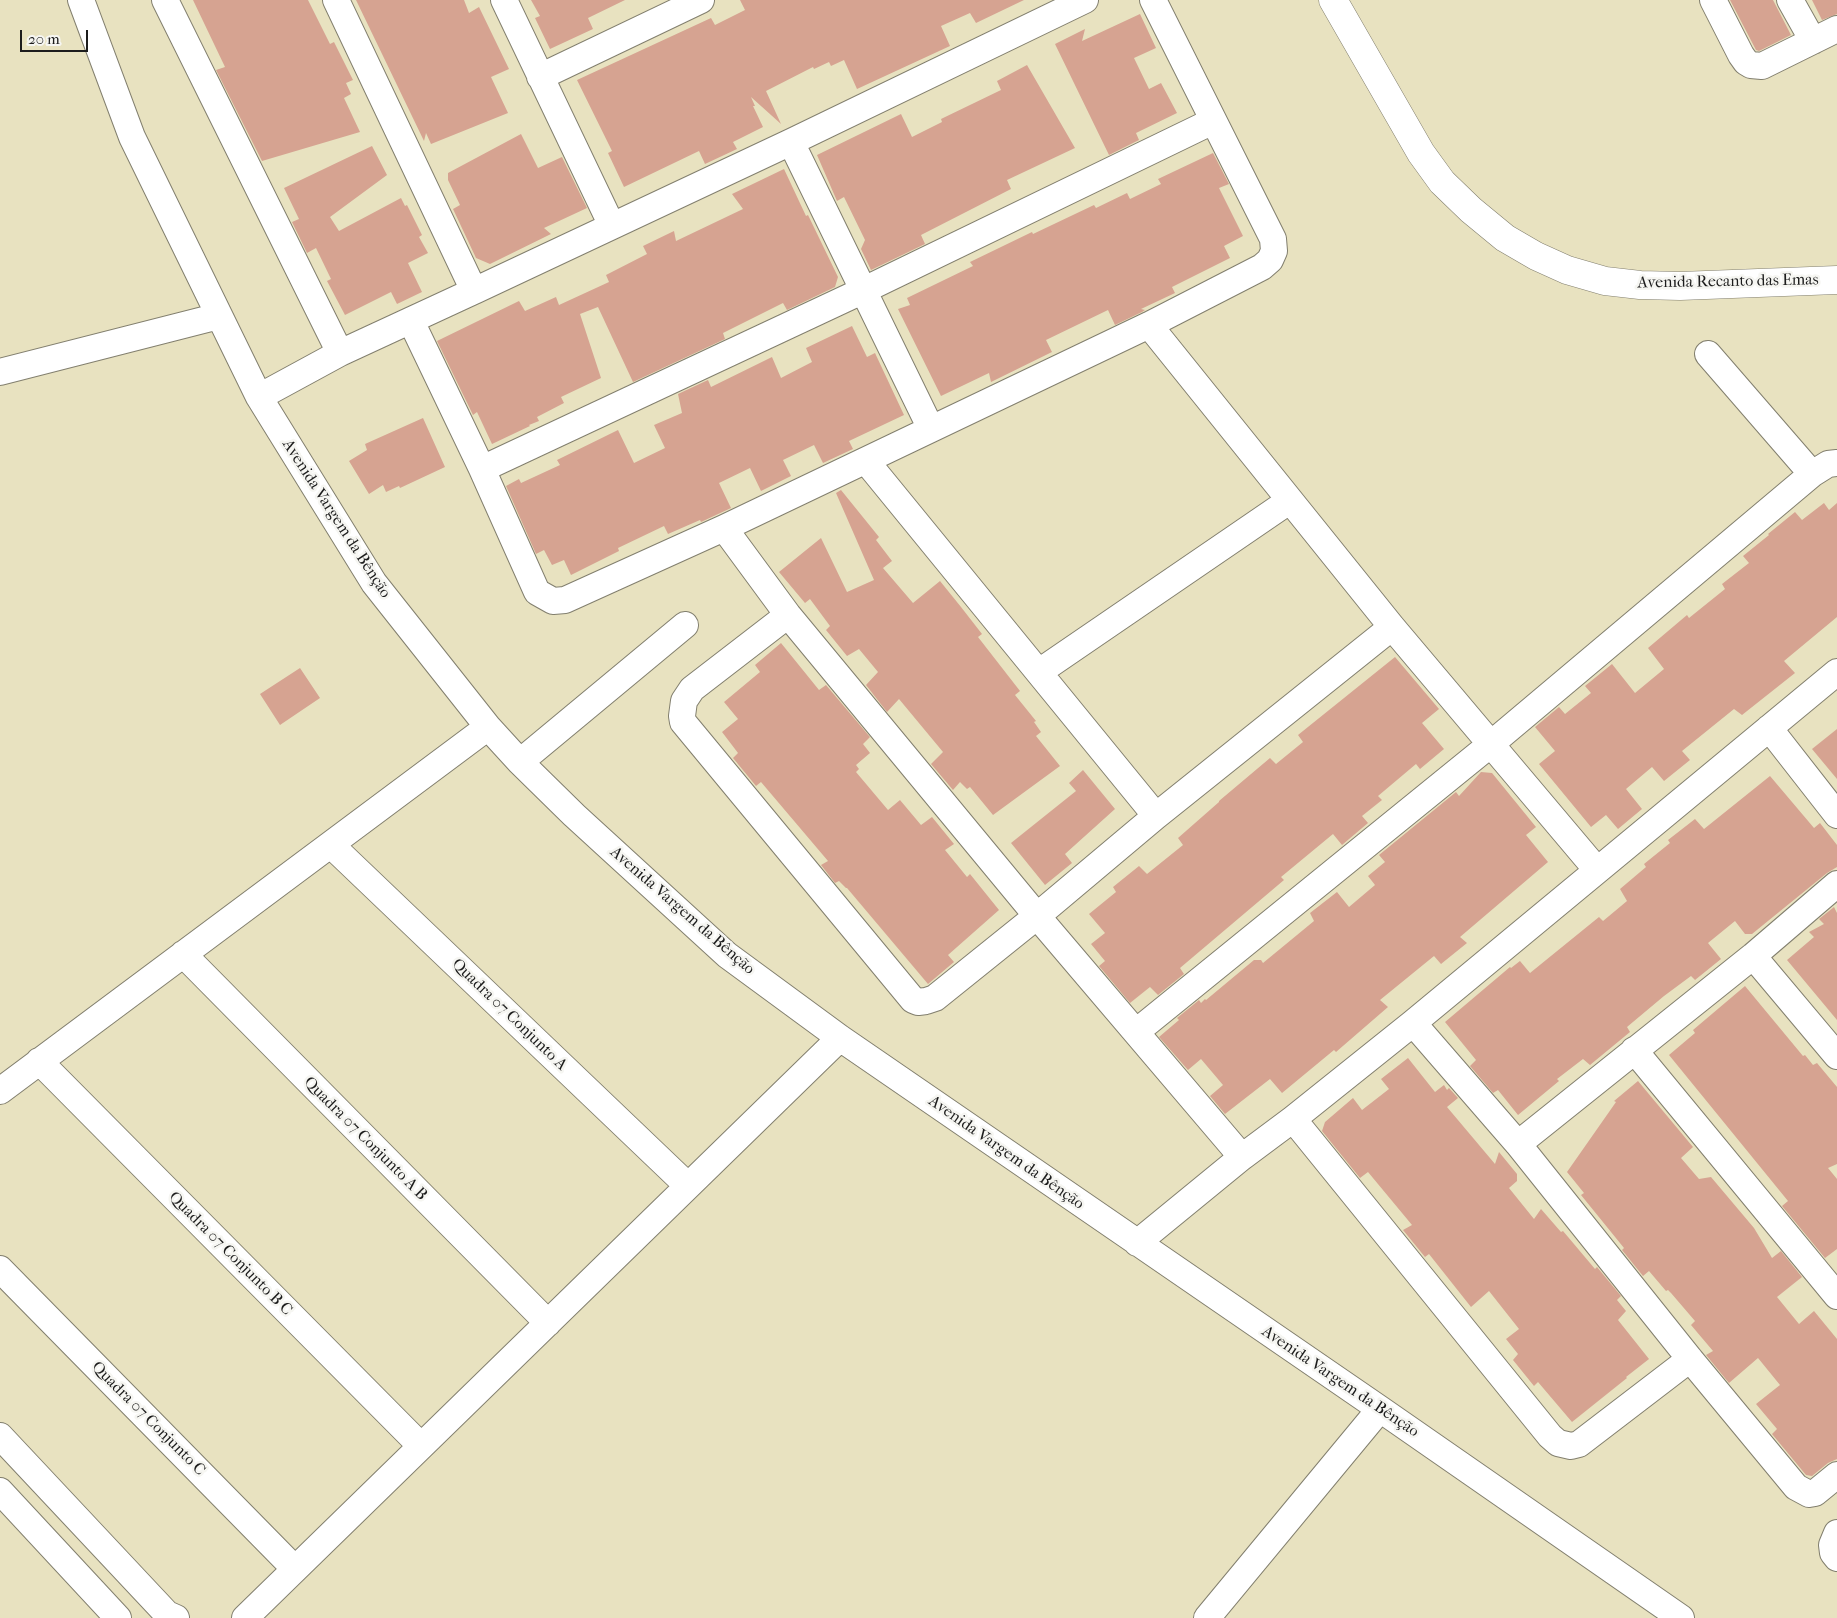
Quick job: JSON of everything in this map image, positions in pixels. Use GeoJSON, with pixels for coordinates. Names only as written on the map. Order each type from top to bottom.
{"type":"FeatureCollection","features":[{"type":"Feature","properties":{"kind":"main road","name":"Avenida Recanto das Emas"},"geometry":{"type":"LineString","coordinates":[[1333,0],[1421,153],[1442,182],[1471,210],[1505,238],[1536,256],[1567,270],[1595,278],[1640,285],[1680,286],[1837,280]]}},
{"type":"Feature","properties":{"kind":"street","name":"Avenida Vargem da Bênção"},"geometry":{"type":"LineString","coordinates":[[81,0],[132,137],[259,397],[374,583],[488,727],[520,762],[574,815],[727,956],[840,1038],[1681,1618]]}},
{"type":"Feature","properties":{"kind":"street"},"geometry":{"type":"LineString","coordinates":[[165,0],[340,353]]}},
{"type":"Feature","properties":{"kind":"street"},"geometry":{"type":"LineString","coordinates":[[336,0],[474,291]]}},
{"type":"Feature","properties":{"kind":"street"},"geometry":{"type":"LineString","coordinates":[[504,0],[612,226]]}},
{"type":"Feature","properties":{"kind":"street"},"geometry":{"type":"LineString","coordinates":[[540,77],[701,0]]}},
{"type":"Feature","properties":{"kind":"street"},"geometry":{"type":"LineString","coordinates":[[259,397],[340,353],[791,142],[1052,8],[1085,0]]}},
{"type":"Feature","properties":{"kind":"street"},"geometry":{"type":"LineString","coordinates":[[411,321],[482,470],[537,592],[553,601],[565,600],[724,528],[1149,325],[1262,267],[1270,260],[1274,251],[1273,240],[1153,0]]}},
{"type":"Feature","properties":{"kind":"street"},"geometry":{"type":"LineString","coordinates":[[1713,0],[1741,55],[1751,65],[1762,66],[1837,29]]}},
{"type":"Feature","properties":{"kind":"street"},"geometry":{"type":"LineString","coordinates":[[1790,0],[1813,41]]}},
{"type":"Feature","properties":{"kind":"street"},"geometry":{"type":"LineString","coordinates":[[482,470],[862,291],[1213,121]]}},
{"type":"Feature","properties":{"kind":"street"},"geometry":{"type":"LineString","coordinates":[[791,142],[862,291],[931,429]]}},
{"type":"Feature","properties":{"kind":"street"},"geometry":{"type":"LineString","coordinates":[[0,372],[219,316]]}},
{"type":"Feature","properties":{"kind":"street"},"geometry":{"type":"LineString","coordinates":[[1149,325],[1392,627],[1597,870]]}},
{"type":"Feature","properties":{"kind":"street"},"geometry":{"type":"LineString","coordinates":[[1708,354],[1812,474]]}},
{"type":"Feature","properties":{"kind":"street"},"geometry":{"type":"LineString","coordinates":[[866,461],[1156,816]]}},
{"type":"Feature","properties":{"kind":"street"},"geometry":{"type":"LineString","coordinates":[[1136,1032],[1491,744],[1812,474],[1828,464],[1837,463]]}},
{"type":"Feature","properties":{"kind":"street"},"geometry":{"type":"LineString","coordinates":[[1039,672],[1289,501]]}},
{"type":"Feature","properties":{"kind":"street"},"geometry":{"type":"LineString","coordinates":[[724,528],[788,615],[1037,916],[1242,1157]]}},
{"type":"Feature","properties":{"kind":"street"},"geometry":{"type":"LineString","coordinates":[[788,615],[692,689],[684,702],[683,722],[913,1000],[926,1002],[935,998],[1037,916],[1156,816],[1392,627]]}},
{"type":"Feature","properties":{"kind":"street"},"geometry":{"type":"LineString","coordinates":[[520,762],[685,625]]}},
{"type":"Feature","properties":{"kind":"street"},"geometry":{"type":"LineString","coordinates":[[1137,1243],[1242,1157],[1293,1119],[1413,1023],[1837,672]]}},
{"type":"Feature","properties":{"kind":"street"},"geometry":{"type":"LineString","coordinates":[[0,1090],[488,727]]}},
{"type":"Feature","properties":{"kind":"street"},"geometry":{"type":"LineString","coordinates":[[1769,728],[1837,815]]}},
{"type":"Feature","properties":{"kind":"street","name":"Quadra 07 Conjunto A"},"geometry":{"type":"LineString","coordinates":[[331,845],[688,1186]]}},
{"type":"Feature","properties":{"kind":"street"},"geometry":{"type":"LineString","coordinates":[[1518,1144],[1754,956],[1837,884]]}},
{"type":"Feature","properties":{"kind":"street","name":"Quadra 07 Conjunto A B"},"geometry":{"type":"LineString","coordinates":[[183,954],[548,1323]]}},
{"type":"Feature","properties":{"kind":"street"},"geometry":{"type":"LineString","coordinates":[[1754,956],[1837,1056]]}},
{"type":"Feature","properties":{"kind":"street"},"geometry":{"type":"LineString","coordinates":[[1413,1023],[1518,1144],[1690,1359],[1796,1487],[1809,1494],[1815,1493],[1837,1475]]}},
{"type":"Feature","properties":{"kind":"street"},"geometry":{"type":"LineString","coordinates":[[245,1618],[840,1038]]}},
{"type":"Feature","properties":{"kind":"street"},"geometry":{"type":"LineString","coordinates":[[1634,1050],[1837,1296]]}},
{"type":"Feature","properties":{"kind":"street","name":"Quadra 07 Conjunto B C"},"geometry":{"type":"LineString","coordinates":[[39,1061],[421,1446]]}},
{"type":"Feature","properties":{"kind":"street"},"geometry":{"type":"LineString","coordinates":[[1293,1119],[1544,1429],[1558,1443],[1571,1446],[1579,1444],[1690,1359]]}},
{"type":"Feature","properties":{"kind":"street","name":"Quadra 07 Conjunto C"},"geometry":{"type":"LineString","coordinates":[[0,1269],[295,1569]]}},
{"type":"Feature","properties":{"kind":"street"},"geometry":{"type":"LineString","coordinates":[[1208,1618],[1380,1409]]}},
{"type":"Feature","properties":{"kind":"street"},"geometry":{"type":"LineString","coordinates":[[0,1436],[167,1614],[176,1618]]}},
{"type":"Feature","properties":{"kind":"street"},"geometry":{"type":"LineString","coordinates":[[0,1491],[118,1618]]}},
{"type":"Feature","properties":{"kind":"street"},"geometry":{"type":"LineString","coordinates":[[1837,1533],[1832,1544],[1837,1558]]}},
{"type":"Feature","properties":{"kind":"building"},"geometry":{"type":"Polygon","coordinates":[[[193,0],[308,0],[330,44],[334,42],[353,80],[346,83],[351,94],[344,98],[360,132],[262,161],[216,70],[225,67],[193,0]]]}},
{"type":"Feature","properties":{"kind":"building"},"geometry":{"type":"Polygon","coordinates":[[[356,0],[464,0],[469,13],[479,7],[509,69],[491,77],[508,113],[431,144],[426,133],[424,141],[356,0]]]}},
{"type":"Feature","properties":{"kind":"building"},"geometry":{"type":"Polygon","coordinates":[[[531,0],[625,0],[588,18],[593,29],[550,49],[535,18],[540,16],[531,0]]]}},
{"type":"Feature","properties":{"kind":"building"},"geometry":{"type":"Polygon","coordinates":[[[740,0],[1024,0],[976,23],[970,13],[941,26],[950,46],[857,89],[844,60],[831,66],[829,62],[814,69],[813,67],[766,91],[781,124],[751,97],[763,127],[733,142],[737,149],[705,164],[699,151],[624,187],[608,153],[612,151],[577,80],[711,18],[715,25],[745,10],[740,0]]]}},
{"type":"Feature","properties":{"kind":"building"},"geometry":{"type":"Polygon","coordinates":[[[1730,0],[1773,0],[1791,35],[1759,51],[1756,50],[1730,0]]]}},
{"type":"Feature","properties":{"kind":"building"},"geometry":{"type":"Polygon","coordinates":[[[1812,0],[1837,0],[1837,14],[1822,20],[1812,0]]]}},
{"type":"Feature","properties":{"kind":"building"},"geometry":{"type":"Polygon","coordinates":[[[1140,14],[1156,48],[1134,58],[1149,89],[1161,83],[1177,113],[1136,133],[1139,140],[1109,155],[1055,44],[1085,29],[1082,41],[1140,14]]]}},
{"type":"Feature","properties":{"kind":"building"},"geometry":{"type":"Polygon","coordinates":[[[1027,65],[1075,148],[1007,180],[1011,189],[921,235],[925,244],[871,270],[861,249],[865,240],[844,197],[837,201],[817,155],[901,114],[912,137],[942,122],[941,119],[1001,90],[997,81],[1027,65]]]}},
{"type":"Feature","properties":{"kind":"building"},"geometry":{"type":"Polygon","coordinates":[[[521,134],[538,168],[562,157],[587,208],[544,228],[551,234],[490,264],[476,258],[453,209],[460,205],[448,180],[448,173],[521,134]]]}},
{"type":"Feature","properties":{"kind":"building"},"geometry":{"type":"Polygon","coordinates":[[[372,146],[387,175],[330,217],[339,231],[401,198],[405,206],[407,205],[422,235],[419,237],[428,253],[408,263],[422,292],[397,304],[391,292],[345,315],[327,281],[331,279],[316,248],[307,253],[292,222],[299,219],[284,188],[372,146]]]}},
{"type":"Feature","properties":{"kind":"building"},"geometry":{"type":"Polygon","coordinates":[[[1213,153],[1229,184],[1219,188],[1243,236],[1224,246],[1230,258],[1172,287],[1175,293],[1141,309],[1145,310],[1115,325],[1108,310],[1046,340],[1052,352],[991,382],[989,373],[941,396],[898,309],[910,305],[907,298],[973,266],[970,262],[1032,232],[1033,234],[1094,205],[1096,208],[1127,193],[1130,199],[1161,184],[1158,179],[1213,153]]]}},
{"type":"Feature","properties":{"kind":"building"},"geometry":{"type":"Polygon","coordinates":[[[784,169],[838,277],[835,287],[787,310],[783,303],[723,333],[725,339],[633,382],[598,307],[580,314],[601,378],[561,397],[564,403],[537,417],[539,421],[492,444],[477,412],[473,415],[437,341],[519,301],[525,311],[556,297],[559,305],[609,282],[606,275],[647,254],[643,246],[674,231],[676,241],[743,209],[732,194],[784,169]]]}},
{"type":"Feature","properties":{"kind":"building"},"geometry":{"type":"Polygon","coordinates":[[[852,326],[867,357],[875,353],[904,415],[849,441],[853,449],[823,463],[814,445],[783,460],[791,476],[761,491],[750,468],[719,483],[731,508],[668,534],[664,526],[618,548],[619,551],[571,575],[564,560],[552,565],[544,550],[536,554],[506,486],[519,479],[521,483],[560,465],[557,460],[618,430],[634,463],[665,448],[654,425],[682,413],[678,394],[708,380],[711,387],[772,357],[781,378],[812,362],[806,348],[852,326]]]}},
{"type":"Feature","properties":{"kind":"building"},"geometry":{"type":"Polygon","coordinates":[[[423,418],[445,467],[400,488],[399,486],[386,492],[383,485],[369,494],[349,461],[367,450],[365,444],[423,418]]]}},
{"type":"Feature","properties":{"kind":"building"},"geometry":{"type":"Polygon","coordinates":[[[841,490],[879,537],[876,540],[892,561],[883,568],[913,603],[940,581],[961,607],[982,634],[978,637],[1020,691],[1015,695],[1036,721],[1034,722],[1041,732],[1036,736],[1060,766],[993,815],[970,787],[967,789],[960,782],[953,790],[931,764],[943,752],[899,699],[887,712],[866,685],[878,672],[859,649],[847,656],[826,630],[830,626],[810,599],[805,603],[779,572],[821,538],[847,592],[874,580],[836,493],[841,490]]]}},
{"type":"Feature","properties":{"kind":"building"},"geometry":{"type":"Polygon","coordinates":[[[1824,503],[1829,510],[1837,503],[1837,617],[1784,661],[1795,673],[1742,715],[1734,709],[1682,751],[1690,760],[1664,781],[1652,767],[1626,789],[1642,809],[1618,829],[1606,815],[1591,827],[1539,764],[1555,751],[1535,727],[1559,707],[1565,714],[1591,693],[1585,686],[1612,664],[1635,693],[1664,669],[1648,648],[1687,615],[1689,618],[1725,589],[1722,584],[1749,563],[1743,556],[1768,534],[1795,512],[1802,520],[1824,503]]]}},
{"type":"Feature","properties":{"kind":"building"},"geometry":{"type":"Polygon","coordinates":[[[781,643],[819,690],[826,685],[870,737],[863,744],[870,753],[856,765],[859,769],[856,772],[888,810],[900,800],[921,825],[932,817],[954,844],[945,850],[967,877],[970,874],[999,910],[948,955],[954,962],[928,984],[847,888],[839,881],[835,883],[821,865],[828,861],[761,782],[756,786],[733,758],[738,753],[722,732],[738,719],[724,702],[760,672],[755,665],[781,643]]]}},
{"type":"Feature","properties":{"kind":"building"},"geometry":{"type":"Polygon","coordinates":[[[1395,657],[1439,709],[1422,723],[1444,749],[1420,769],[1416,764],[1378,796],[1382,800],[1362,816],[1368,823],[1342,845],[1333,834],[1281,877],[1284,880],[1180,968],[1184,974],[1158,995],[1150,987],[1130,1003],[1099,966],[1105,961],[1091,944],[1105,933],[1089,914],[1116,892],[1113,887],[1139,866],[1147,874],[1183,845],[1178,838],[1219,801],[1270,758],[1276,764],[1303,742],[1298,735],[1395,657]]]}},
{"type":"Feature","properties":{"kind":"building"},"geometry":{"type":"Polygon","coordinates":[[[300,668],[320,698],[280,725],[260,694],[300,668]]]}},
{"type":"Feature","properties":{"kind":"building"},"geometry":{"type":"Polygon","coordinates":[[[1837,729],[1837,779],[1812,749],[1837,729]]]}},
{"type":"Feature","properties":{"kind":"building"},"geometry":{"type":"Polygon","coordinates":[[[1083,770],[1115,809],[1065,854],[1072,863],[1045,885],[1011,843],[1076,791],[1069,783],[1083,770]]]}},
{"type":"Feature","properties":{"kind":"building"},"geometry":{"type":"Polygon","coordinates":[[[1481,772],[1492,773],[1536,827],[1526,835],[1548,862],[1460,937],[1467,943],[1441,964],[1434,956],[1380,1000],[1388,1007],[1336,1052],[1334,1050],[1282,1093],[1270,1079],[1225,1114],[1210,1096],[1223,1085],[1201,1059],[1188,1070],[1159,1037],[1179,1020],[1177,1018],[1199,1000],[1201,1003],[1206,1000],[1254,960],[1261,960],[1263,963],[1314,921],[1310,913],[1337,892],[1349,907],[1375,885],[1368,876],[1385,862],[1379,855],[1456,792],[1459,796],[1481,772]]]}},
{"type":"Feature","properties":{"kind":"building"},"geometry":{"type":"Polygon","coordinates":[[[1770,776],[1814,828],[1820,823],[1837,845],[1837,867],[1752,934],[1745,934],[1735,921],[1708,943],[1721,959],[1695,980],[1691,976],[1664,996],[1627,1027],[1630,1032],[1590,1065],[1583,1059],[1557,1079],[1559,1081],[1518,1115],[1498,1090],[1493,1093],[1470,1066],[1476,1060],[1445,1022],[1510,967],[1520,961],[1530,973],[1599,917],[1603,921],[1627,901],[1620,889],[1646,867],[1644,864],[1670,843],[1668,840],[1695,819],[1704,829],[1770,776]]]}},
{"type":"Feature","properties":{"kind":"building"},"geometry":{"type":"Polygon","coordinates":[[[1834,907],[1837,913],[1837,1020],[1787,960],[1814,937],[1809,932],[1824,924],[1819,919],[1834,907]]]}},
{"type":"Feature","properties":{"kind":"building"},"geometry":{"type":"Polygon","coordinates":[[[1745,986],[1803,1056],[1805,1055],[1813,1065],[1817,1063],[1837,1087],[1837,1164],[1828,1168],[1837,1179],[1837,1249],[1825,1258],[1782,1206],[1788,1201],[1669,1055],[1695,1033],[1693,1030],[1745,986]]]}},
{"type":"Feature","properties":{"kind":"building"},"geometry":{"type":"Polygon","coordinates":[[[1408,1058],[1435,1092],[1444,1085],[1447,1090],[1449,1088],[1458,1098],[1447,1107],[1495,1164],[1499,1152],[1517,1174],[1517,1181],[1509,1188],[1534,1219],[1541,1209],[1561,1232],[1563,1231],[1595,1269],[1597,1267],[1621,1296],[1617,1300],[1626,1311],[1618,1320],[1649,1359],[1572,1422],[1538,1382],[1534,1386],[1513,1360],[1518,1354],[1506,1339],[1519,1329],[1489,1291],[1471,1307],[1429,1254],[1425,1257],[1403,1230],[1412,1225],[1368,1172],[1360,1178],[1322,1131],[1325,1122],[1353,1098],[1362,1110],[1389,1089],[1381,1079],[1408,1058]]]}},
{"type":"Feature","properties":{"kind":"building"},"geometry":{"type":"Polygon","coordinates":[[[1638,1081],[1693,1147],[1681,1158],[1699,1179],[1711,1177],[1754,1228],[1772,1258],[1781,1251],[1802,1277],[1777,1297],[1799,1324],[1814,1311],[1837,1339],[1837,1459],[1828,1463],[1812,1476],[1806,1475],[1772,1434],[1777,1429],[1756,1404],[1780,1385],[1758,1358],[1729,1383],[1706,1355],[1713,1351],[1691,1325],[1695,1321],[1649,1271],[1643,1276],[1622,1250],[1624,1248],[1581,1195],[1584,1193],[1567,1172],[1616,1102],[1614,1101],[1638,1081]]]}}]}
